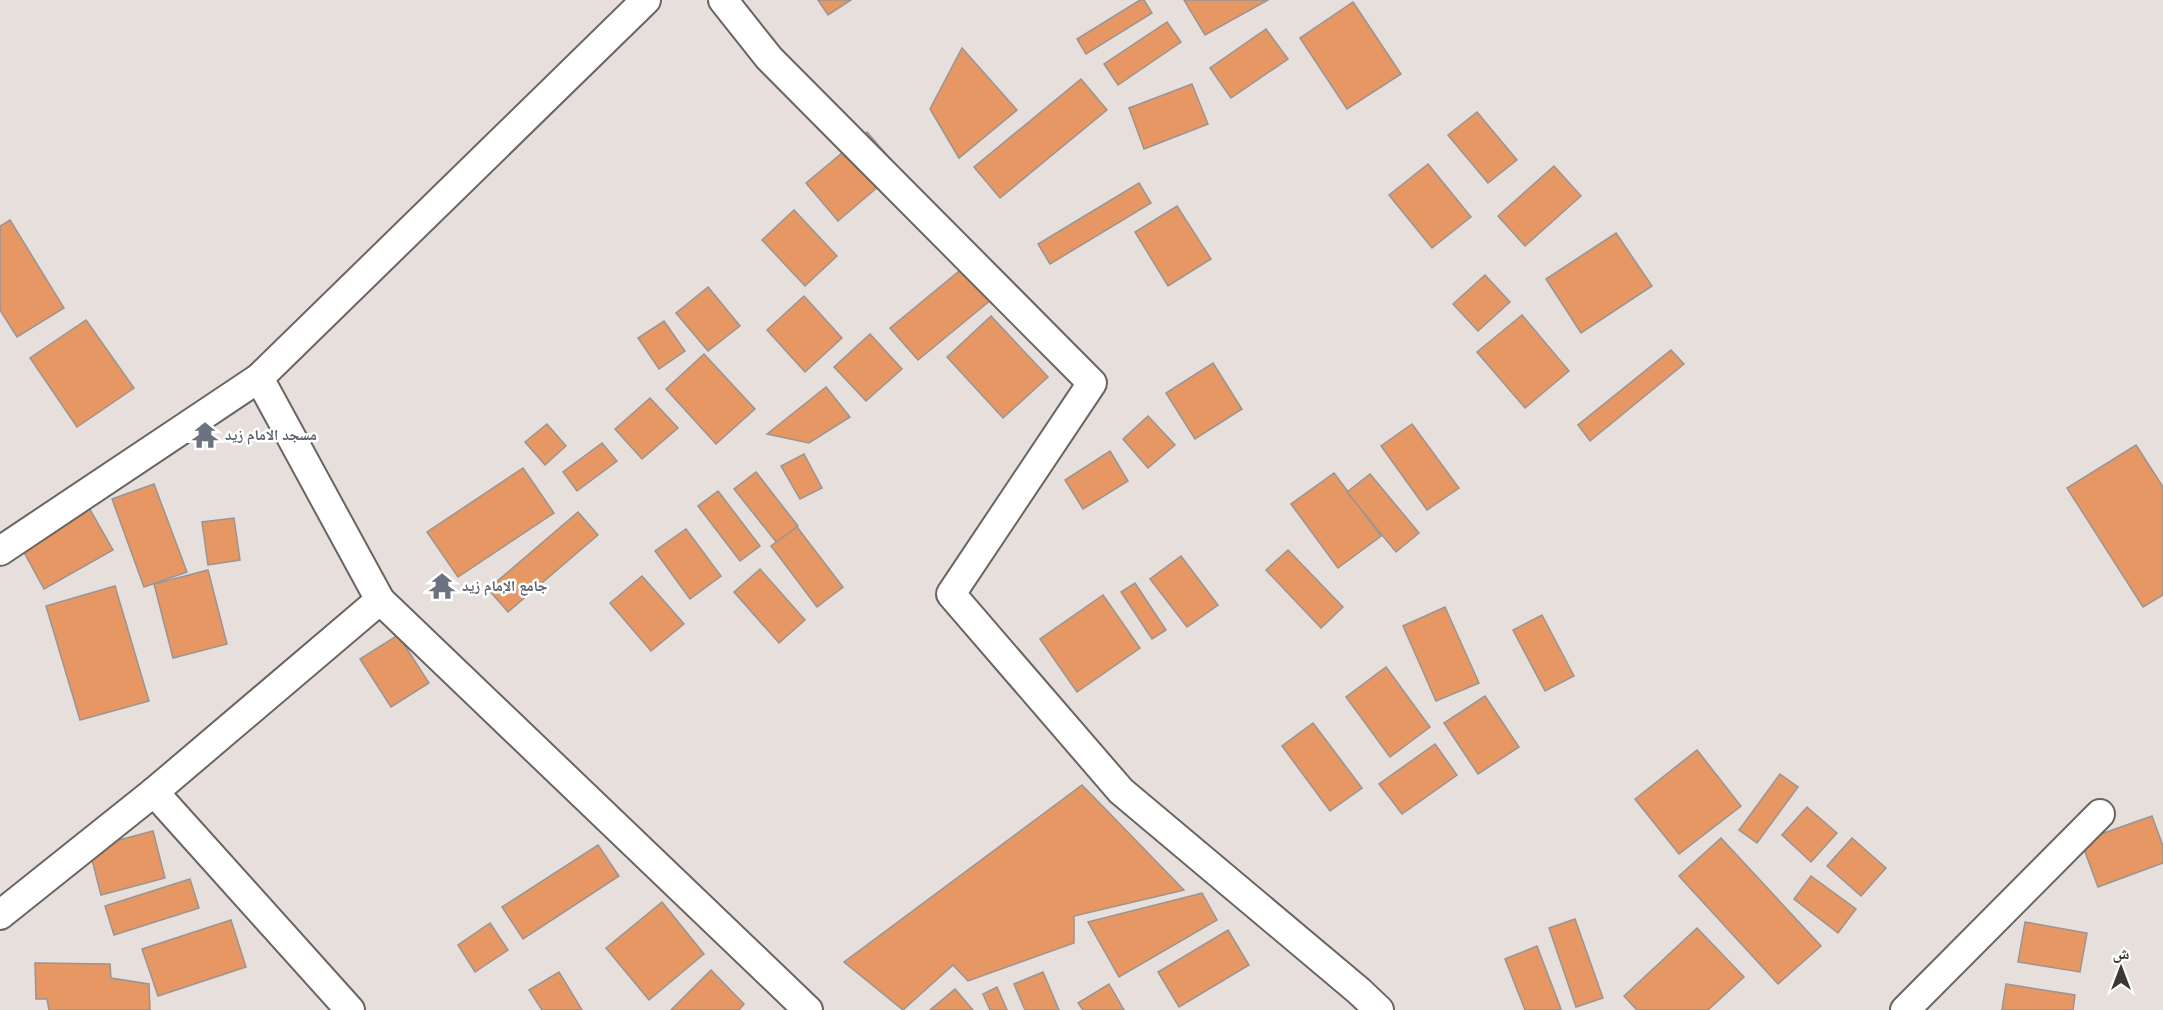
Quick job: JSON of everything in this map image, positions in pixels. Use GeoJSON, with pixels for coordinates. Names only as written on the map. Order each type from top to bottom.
{"type":"FeatureCollection","features":[{"type":"Feature","properties":{"kind":"street"},"geometry":{"type":"LineString","coordinates":[[0,551],[259,378],[646,0]]}},
{"type":"Feature","properties":{"kind":"street"},"geometry":{"type":"LineString","coordinates":[[723,0],[769,58],[1092,383],[951,594],[1121,791],[1379,1010]]}},
{"type":"Feature","properties":{"kind":"street"},"geometry":{"type":"LineString","coordinates":[[259,378],[380,600],[808,1010]]}},
{"type":"Feature","properties":{"kind":"street"},"geometry":{"type":"LineString","coordinates":[[0,915],[154,792],[380,600]]}},
{"type":"Feature","properties":{"kind":"street"},"geometry":{"type":"LineString","coordinates":[[154,792],[350,1010]]}},
{"type":"Feature","properties":{"kind":"street"},"geometry":{"type":"LineString","coordinates":[[1905,1010],[2100,814]]}},
{"type":"Feature","properties":{"kind":"building"},"geometry":{"type":"Polygon","coordinates":[[[818,0],[851,0],[828,15],[818,0]]]}},
{"type":"Feature","properties":{"kind":"building"},"geometry":{"type":"Polygon","coordinates":[[[1140,0],[1144,0],[1152,13],[1086,54],[1077,39],[1140,0]]]}},
{"type":"Feature","properties":{"kind":"building"},"geometry":{"type":"Polygon","coordinates":[[[1184,0],[1268,0],[1205,35],[1184,0]]]}},
{"type":"Feature","properties":{"kind":"building"},"geometry":{"type":"Polygon","coordinates":[[[1353,2],[1401,74],[1347,109],[1300,38],[1353,2]]]}},
{"type":"Feature","properties":{"kind":"building"},"geometry":{"type":"Polygon","coordinates":[[[1167,22],[1181,42],[1118,85],[1104,64],[1167,22]]]}},
{"type":"Feature","properties":{"kind":"building"},"geometry":{"type":"Polygon","coordinates":[[[1266,29],[1288,59],[1231,98],[1210,68],[1266,29]]]}},
{"type":"Feature","properties":{"kind":"building"},"geometry":{"type":"Polygon","coordinates":[[[962,48],[1017,110],[959,158],[930,109],[962,48]]]}},
{"type":"Feature","properties":{"kind":"building"},"geometry":{"type":"Polygon","coordinates":[[[1081,79],[1107,110],[1000,198],[974,167],[1081,79]]]}},
{"type":"Feature","properties":{"kind":"building"},"geometry":{"type":"Polygon","coordinates":[[[1192,84],[1208,124],[1144,149],[1129,108],[1192,84]]]}},
{"type":"Feature","properties":{"kind":"building"},"geometry":{"type":"Polygon","coordinates":[[[1477,112],[1517,160],[1488,183],[1448,135],[1477,112]]]}},
{"type":"Feature","properties":{"kind":"building"},"geometry":{"type":"Polygon","coordinates":[[[867,132],[899,169],[838,221],[806,183],[867,132]]]}},
{"type":"Feature","properties":{"kind":"building"},"geometry":{"type":"Polygon","coordinates":[[[1428,164],[1471,217],[1432,248],[1389,195],[1428,164]]]}},
{"type":"Feature","properties":{"kind":"building"},"geometry":{"type":"Polygon","coordinates":[[[1554,166],[1581,196],[1525,246],[1498,216],[1554,166]]]}},
{"type":"Feature","properties":{"kind":"building"},"geometry":{"type":"Polygon","coordinates":[[[1139,183],[1151,203],[1050,264],[1038,244],[1139,183]]]}},
{"type":"Feature","properties":{"kind":"building"},"geometry":{"type":"Polygon","coordinates":[[[1177,206],[1211,259],[1168,286],[1135,232],[1177,206]]]}},
{"type":"Feature","properties":{"kind":"building"},"geometry":{"type":"Polygon","coordinates":[[[794,210],[837,256],[805,286],[762,240],[794,210]]]}},
{"type":"Feature","properties":{"kind":"building"},"geometry":{"type":"Polygon","coordinates":[[[10,220],[64,308],[17,337],[0,310],[0,226],[10,220]]]}},
{"type":"Feature","properties":{"kind":"building"},"geometry":{"type":"Polygon","coordinates":[[[1616,233],[1652,286],[1581,333],[1546,279],[1616,233]]]}},
{"type":"Feature","properties":{"kind":"building"},"geometry":{"type":"Polygon","coordinates":[[[964,267],[991,300],[918,360],[890,328],[964,267]]]}},
{"type":"Feature","properties":{"kind":"building"},"geometry":{"type":"Polygon","coordinates":[[[1485,275],[1510,302],[1478,331],[1453,304],[1485,275]]]}},
{"type":"Feature","properties":{"kind":"building"},"geometry":{"type":"Polygon","coordinates":[[[708,287],[740,326],[708,351],[676,313],[708,287]]]}},
{"type":"Feature","properties":{"kind":"building"},"geometry":{"type":"Polygon","coordinates":[[[804,296],[842,338],[805,372],[767,330],[804,296]]]}},
{"type":"Feature","properties":{"kind":"building"},"geometry":{"type":"Polygon","coordinates":[[[1522,315],[1569,371],[1525,408],[1477,352],[1522,315]]]}},
{"type":"Feature","properties":{"kind":"building"},"geometry":{"type":"Polygon","coordinates":[[[991,316],[1048,377],[1003,418],[947,357],[991,316]]]}},
{"type":"Feature","properties":{"kind":"building"},"geometry":{"type":"Polygon","coordinates":[[[86,320],[134,388],[77,427],[30,358],[86,320]]]}},
{"type":"Feature","properties":{"kind":"building"},"geometry":{"type":"Polygon","coordinates":[[[664,321],[685,351],[659,369],[638,338],[664,321]]]}},
{"type":"Feature","properties":{"kind":"building"},"geometry":{"type":"Polygon","coordinates":[[[870,334],[902,369],[866,401],[834,367],[870,334]]]}},
{"type":"Feature","properties":{"kind":"building"},"geometry":{"type":"Polygon","coordinates":[[[1671,350],[1684,364],[1590,441],[1578,425],[1671,350]]]}},
{"type":"Feature","properties":{"kind":"building"},"geometry":{"type":"Polygon","coordinates":[[[704,354],[755,409],[716,444],[666,389],[704,354]]]}},
{"type":"Feature","properties":{"kind":"building"},"geometry":{"type":"Polygon","coordinates":[[[1213,363],[1242,409],[1195,439],[1166,393],[1213,363]]]}},
{"type":"Feature","properties":{"kind":"building"},"geometry":{"type":"Polygon","coordinates":[[[826,387],[850,417],[809,443],[767,434],[826,387]]]}},
{"type":"Feature","properties":{"kind":"building"},"geometry":{"type":"Polygon","coordinates":[[[650,398],[678,428],[642,459],[615,429],[650,398]]]}},
{"type":"Feature","properties":{"kind":"building"},"geometry":{"type":"Polygon","coordinates":[[[1148,416],[1175,445],[1148,468],[1123,439],[1148,416]]]}},
{"type":"Feature","properties":{"kind":"building"},"geometry":{"type":"Polygon","coordinates":[[[547,424],[566,446],[545,465],[525,442],[547,424]]]}},
{"type":"Feature","properties":{"kind":"building"},"geometry":{"type":"Polygon","coordinates":[[[1412,424],[1459,488],[1427,510],[1381,446],[1412,424]]]}},
{"type":"Feature","properties":{"kind":"building"},"geometry":{"type":"Polygon","coordinates":[[[602,443],[617,461],[577,491],[563,472],[602,443]]]}},
{"type":"Feature","properties":{"kind":"building"},"geometry":{"type":"Polygon","coordinates":[[[2136,445],[2163,487],[2163,595],[2143,607],[2067,488],[2136,445]]]}},
{"type":"Feature","properties":{"kind":"building"},"geometry":{"type":"Polygon","coordinates":[[[1110,451],[1128,481],[1083,509],[1065,480],[1110,451]]]}},
{"type":"Feature","properties":{"kind":"building"},"geometry":{"type":"Polygon","coordinates":[[[804,454],[822,488],[800,499],[781,466],[804,454]]]}},
{"type":"Feature","properties":{"kind":"building"},"geometry":{"type":"Polygon","coordinates":[[[523,468],[554,513],[458,577],[427,532],[523,468]]]}},
{"type":"Feature","properties":{"kind":"building"},"geometry":{"type":"Polygon","coordinates":[[[756,472],[798,526],[777,543],[734,489],[756,472]]]}},
{"type":"Feature","properties":{"kind":"building"},"geometry":{"type":"Polygon","coordinates":[[[1334,473],[1381,536],[1338,568],[1291,504],[1334,473]]]}},
{"type":"Feature","properties":{"kind":"building"},"geometry":{"type":"Polygon","coordinates":[[[1370,474],[1419,533],[1396,552],[1347,492],[1370,474]]]}},
{"type":"Feature","properties":{"kind":"building"},"geometry":{"type":"Polygon","coordinates":[[[154,484],[187,572],[144,587],[112,499],[154,484]]]}},
{"type":"Feature","properties":{"kind":"building"},"geometry":{"type":"Polygon","coordinates":[[[718,491],[760,546],[740,561],[698,506],[718,491]]]}},
{"type":"Feature","properties":{"kind":"building"},"geometry":{"type":"Polygon","coordinates":[[[88,506],[113,550],[44,589],[19,543],[88,506]]]}},
{"type":"Feature","properties":{"kind":"building"},"geometry":{"type":"Polygon","coordinates":[[[578,512],[598,535],[508,612],[488,589],[578,512]]]}},
{"type":"Feature","properties":{"kind":"building"},"geometry":{"type":"Polygon","coordinates":[[[234,518],[240,560],[208,565],[202,522],[234,518]]]}},
{"type":"Feature","properties":{"kind":"building"},"geometry":{"type":"Polygon","coordinates":[[[797,527],[843,587],[817,607],[771,546],[797,527]]]}},
{"type":"Feature","properties":{"kind":"building"},"geometry":{"type":"Polygon","coordinates":[[[686,529],[721,576],[690,599],[655,551],[686,529]]]}},
{"type":"Feature","properties":{"kind":"building"},"geometry":{"type":"Polygon","coordinates":[[[1288,550],[1343,607],[1321,628],[1266,570],[1288,550]]]}},
{"type":"Feature","properties":{"kind":"building"},"geometry":{"type":"Polygon","coordinates":[[[1181,556],[1218,605],[1187,627],[1150,579],[1181,556]]]}},
{"type":"Feature","properties":{"kind":"building"},"geometry":{"type":"Polygon","coordinates":[[[760,569],[805,620],[779,643],[734,592],[760,569]]]}},
{"type":"Feature","properties":{"kind":"building"},"geometry":{"type":"Polygon","coordinates":[[[208,570],[227,644],[173,658],[154,584],[208,570]]]}},
{"type":"Feature","properties":{"kind":"building"},"geometry":{"type":"Polygon","coordinates":[[[642,576],[684,624],[651,651],[610,603],[642,576]]]}},
{"type":"Feature","properties":{"kind":"building"},"geometry":{"type":"Polygon","coordinates":[[[1135,583],[1166,630],[1152,639],[1121,592],[1135,583]]]}},
{"type":"Feature","properties":{"kind":"building"},"geometry":{"type":"Polygon","coordinates":[[[115,586],[149,701],[80,720],[46,606],[115,586]]]}},
{"type":"Feature","properties":{"kind":"building"},"geometry":{"type":"Polygon","coordinates":[[[1103,595],[1140,648],[1077,692],[1040,639],[1103,595]]]}},
{"type":"Feature","properties":{"kind":"building"},"geometry":{"type":"Polygon","coordinates":[[[1445,607],[1479,683],[1436,701],[1403,626],[1445,607]]]}},
{"type":"Feature","properties":{"kind":"building"},"geometry":{"type":"Polygon","coordinates":[[[1542,615],[1574,676],[1545,691],[1513,630],[1542,615]]]}},
{"type":"Feature","properties":{"kind":"building"},"geometry":{"type":"Polygon","coordinates":[[[398,635],[429,683],[391,707],[360,659],[398,635]]]}},
{"type":"Feature","properties":{"kind":"building"},"geometry":{"type":"Polygon","coordinates":[[[1386,667],[1430,727],[1390,757],[1346,697],[1386,667]]]}},
{"type":"Feature","properties":{"kind":"building"},"geometry":{"type":"Polygon","coordinates":[[[1485,696],[1519,747],[1478,774],[1444,723],[1485,696]]]}},
{"type":"Feature","properties":{"kind":"building"},"geometry":{"type":"Polygon","coordinates":[[[1313,723],[1362,788],[1330,811],[1282,746],[1313,723]]]}},
{"type":"Feature","properties":{"kind":"building"},"geometry":{"type":"Polygon","coordinates":[[[1435,744],[1457,775],[1402,814],[1379,784],[1435,744]]]}},
{"type":"Feature","properties":{"kind":"building"},"geometry":{"type":"Polygon","coordinates":[[[1697,750],[1741,806],[1679,854],[1635,799],[1697,750]]]}},
{"type":"Feature","properties":{"kind":"building"},"geometry":{"type":"Polygon","coordinates":[[[1780,774],[1798,787],[1757,843],[1739,830],[1780,774]]]}},
{"type":"Feature","properties":{"kind":"building"},"geometry":{"type":"Polygon","coordinates":[[[1082,785],[1184,890],[1074,916],[1074,943],[968,981],[953,965],[903,1010],[844,962],[1082,785]]]}},
{"type":"Feature","properties":{"kind":"building"},"geometry":{"type":"Polygon","coordinates":[[[1807,807],[1837,833],[1811,862],[1782,835],[1807,807]]]}},
{"type":"Feature","properties":{"kind":"building"},"geometry":{"type":"Polygon","coordinates":[[[2152,816],[2163,846],[2163,863],[2098,887],[2081,841],[2152,816]]]}},
{"type":"Feature","properties":{"kind":"building"},"geometry":{"type":"Polygon","coordinates":[[[153,831],[165,878],[101,895],[89,848],[153,831]]]}},
{"type":"Feature","properties":{"kind":"building"},"geometry":{"type":"Polygon","coordinates":[[[1721,838],[1821,946],[1778,984],[1679,876],[1721,838]]]}},
{"type":"Feature","properties":{"kind":"building"},"geometry":{"type":"Polygon","coordinates":[[[1852,838],[1886,868],[1861,896],[1827,866],[1852,838]]]}},
{"type":"Feature","properties":{"kind":"building"},"geometry":{"type":"Polygon","coordinates":[[[598,845],[619,876],[523,939],[502,907],[598,845]]]}},
{"type":"Feature","properties":{"kind":"building"},"geometry":{"type":"Polygon","coordinates":[[[1811,876],[1856,909],[1838,933],[1794,899],[1811,876]]]}},
{"type":"Feature","properties":{"kind":"building"},"geometry":{"type":"Polygon","coordinates":[[[190,879],[199,908],[114,935],[105,906],[190,879]]]}},
{"type":"Feature","properties":{"kind":"building"},"geometry":{"type":"Polygon","coordinates":[[[1202,893],[1217,920],[1119,977],[1088,922],[1202,893]]]}},
{"type":"Feature","properties":{"kind":"building"},"geometry":{"type":"Polygon","coordinates":[[[662,902],[704,954],[649,1000],[606,948],[662,902]]]}},
{"type":"Feature","properties":{"kind":"building"},"geometry":{"type":"Polygon","coordinates":[[[1575,919],[1603,998],[1576,1007],[1549,928],[1575,919]]]}},
{"type":"Feature","properties":{"kind":"building"},"geometry":{"type":"Polygon","coordinates":[[[231,920],[246,967],[158,996],[142,949],[231,920]]]}},
{"type":"Feature","properties":{"kind":"building"},"geometry":{"type":"Polygon","coordinates":[[[2025,922],[2087,933],[2080,972],[2018,962],[2025,922]]]}},
{"type":"Feature","properties":{"kind":"building"},"geometry":{"type":"Polygon","coordinates":[[[490,923],[508,950],[475,972],[458,945],[490,923]]]}},
{"type":"Feature","properties":{"kind":"building"},"geometry":{"type":"Polygon","coordinates":[[[1697,928],[1744,977],[1708,1010],[1637,1010],[1624,996],[1697,928]]]}},
{"type":"Feature","properties":{"kind":"building"},"geometry":{"type":"Polygon","coordinates":[[[1228,930],[1249,965],[1179,1007],[1158,972],[1228,930]]]}},
{"type":"Feature","properties":{"kind":"building"},"geometry":{"type":"Polygon","coordinates":[[[1537,946],[1561,1009],[1525,1010],[1505,959],[1537,946]]]}},
{"type":"Feature","properties":{"kind":"building"},"geometry":{"type":"Polygon","coordinates":[[[35,963],[110,964],[111,978],[149,984],[150,1010],[49,1010],[47,999],[36,999],[35,963]]]}},
{"type":"Feature","properties":{"kind":"building"},"geometry":{"type":"Polygon","coordinates":[[[711,970],[744,1004],[739,1010],[671,1010],[711,970]]]}},
{"type":"Feature","properties":{"kind":"building"},"geometry":{"type":"Polygon","coordinates":[[[559,972],[582,1010],[542,1010],[529,990],[559,972]]]}},
{"type":"Feature","properties":{"kind":"building"},"geometry":{"type":"Polygon","coordinates":[[[1043,972],[1059,1010],[1025,1010],[1014,984],[1043,972]]]}},
{"type":"Feature","properties":{"kind":"building"},"geometry":{"type":"Polygon","coordinates":[[[1109,984],[1124,1010],[1083,1010],[1078,1003],[1109,984]]]}},
{"type":"Feature","properties":{"kind":"building"},"geometry":{"type":"Polygon","coordinates":[[[2006,984],[2075,995],[2073,1010],[2002,1010],[2006,984]]]}},
{"type":"Feature","properties":{"kind":"building"},"geometry":{"type":"Polygon","coordinates":[[[997,987],[1007,1010],[990,1010],[983,994],[997,987]]]}},
{"type":"Feature","properties":{"kind":"building"},"geometry":{"type":"Polygon","coordinates":[[[955,989],[973,1010],[930,1010],[955,989]]]}},
{"type":"Feature","properties":{"kind":"place","name":"مسجد الامام زيد"},"geometry":{"type":"Point","coordinates":[205,435]}},
{"type":"Feature","properties":{"kind":"place","name":"جامع الإمام زيد"},"geometry":{"type":"Point","coordinates":[442,586]}}]}
